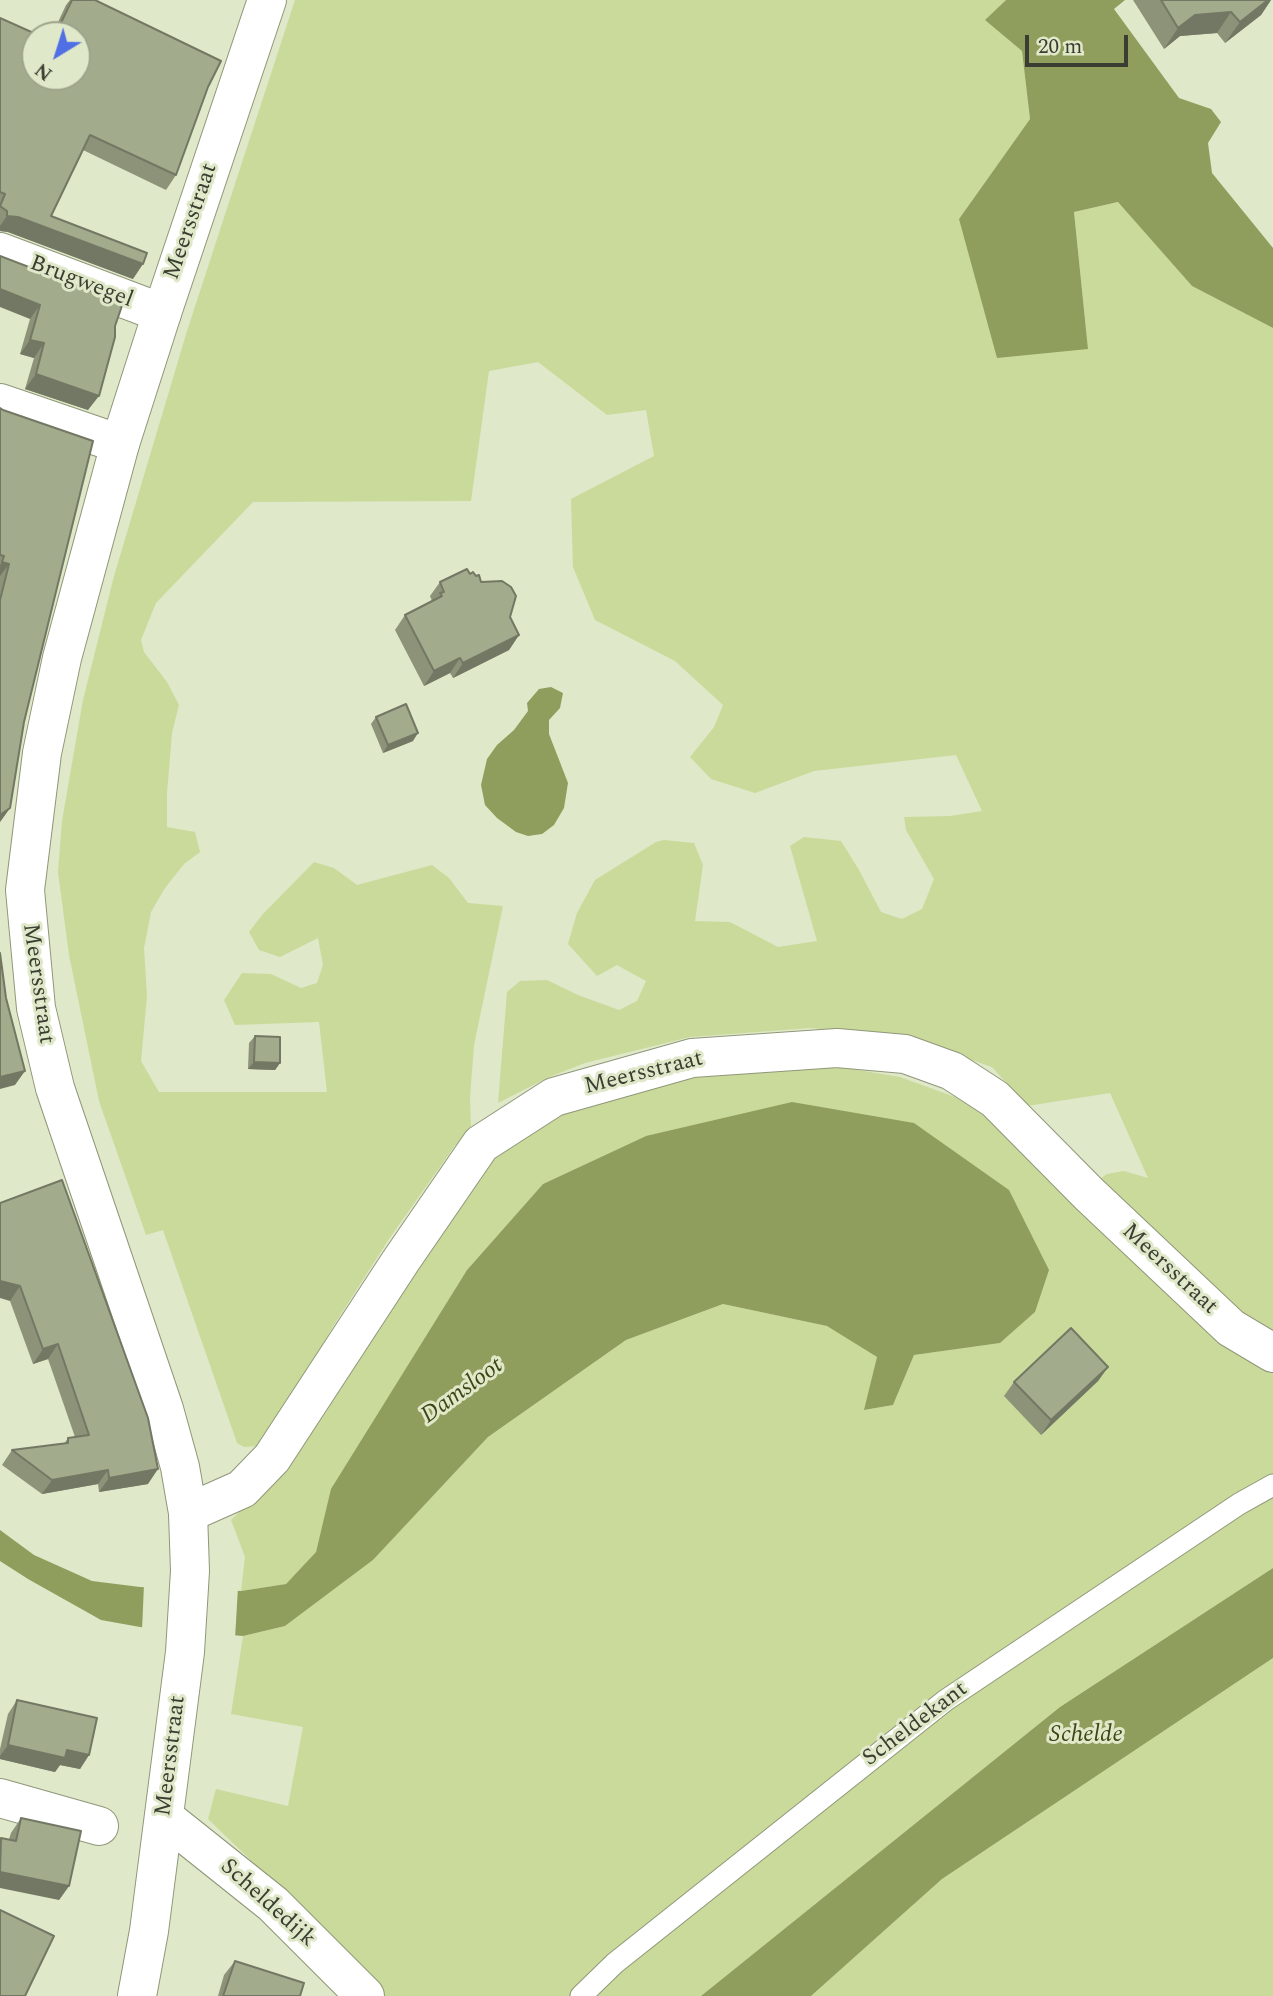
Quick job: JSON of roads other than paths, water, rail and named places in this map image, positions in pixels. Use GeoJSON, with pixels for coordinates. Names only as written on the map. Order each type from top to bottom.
{"type":"FeatureCollection","features":[{"type":"Feature","properties":{"kind":"street","name":"Meersstraat"},"geometry":{"type":"LineString","coordinates":[[137,1996],[149,1931],[185,1652],[190,1571],[188,1513],[180,1467],[164,1409],[55,1088],[36,1008],[13,887],[31,831],[45,739],[62,658],[120,444],[267,0]]}},
{"type":"Feature","properties":{"kind":"street","name":"Brugwegel"},"geometry":{"type":"LineString","coordinates":[[0,252],[162,313]]}},
{"type":"Feature","properties":{"kind":"street"},"geometry":{"type":"LineString","coordinates":[[0,403],[120,444]]}},
{"type":"Feature","properties":{"kind":"street","name":"Meersstraat"},"geometry":{"type":"LineString","coordinates":[[188,1513],[242,1489],[272,1458],[481,1144],[554,1097],[692,1058],[836,1048],[905,1054],[952,1070],[995,1099],[1089,1195],[1231,1328],[1273,1353]]}},
{"type":"Feature","properties":{"kind":"street"},"geometry":{"type":"LineString","coordinates":[[0,1798],[99,1826]]}},
{"type":"Feature","properties":{"kind":"street","name":"Scheldedijk"},"geometry":{"type":"LineString","coordinates":[[164,1817],[273,1904],[365,1996]]}},
{"type":"Feature","properties":{"kind":"lane","name":"Scheldekant"},"geometry":{"type":"LineString","coordinates":[[582,1996],[615,1963],[946,1700],[1239,1504],[1273,1485]]}},
{"type":"Feature","properties":{"kind":"water"},"geometry":{"type":"Polygon","coordinates":[[[1006,0],[1125,0],[1114,9],[1179,98],[1211,109],[1221,122],[1208,143],[1212,173],[1273,248],[1273,328],[1192,286],[1118,202],[1074,212],[1088,349],[997,358],[959,219],[1030,119],[1022,51],[985,20],[1006,0]]]}},
{"type":"Feature","properties":{"kind":"water"},"geometry":{"type":"Polygon","coordinates":[[[551,687],[563,693],[560,708],[549,720],[549,734],[568,783],[564,808],[554,825],[542,834],[528,836],[516,832],[485,805],[481,785],[487,759],[528,711],[527,703],[539,689],[551,687]]]}},
{"type":"Feature","properties":{"kind":"water","name":"Damsloot"},"geometry":{"type":"Polygon","coordinates":[[[792,1102],[914,1123],[1009,1190],[1049,1270],[1035,1312],[1000,1343],[914,1355],[893,1405],[864,1410],[877,1357],[827,1326],[723,1304],[626,1340],[488,1437],[373,1560],[285,1626],[243,1636],[140,1627],[101,1620],[0,1561],[0,1530],[34,1555],[92,1581],[140,1587],[241,1591],[286,1584],[316,1552],[331,1489],[467,1270],[543,1184],[646,1136],[792,1102]]]}},
{"type":"Feature","properties":{"kind":"water","name":"Schelde"},"geometry":{"type":"Polygon","coordinates":[[[1273,1568],[1273,1658],[942,1879],[811,1996],[701,1996],[1060,1707],[1273,1568]]]}}]}
